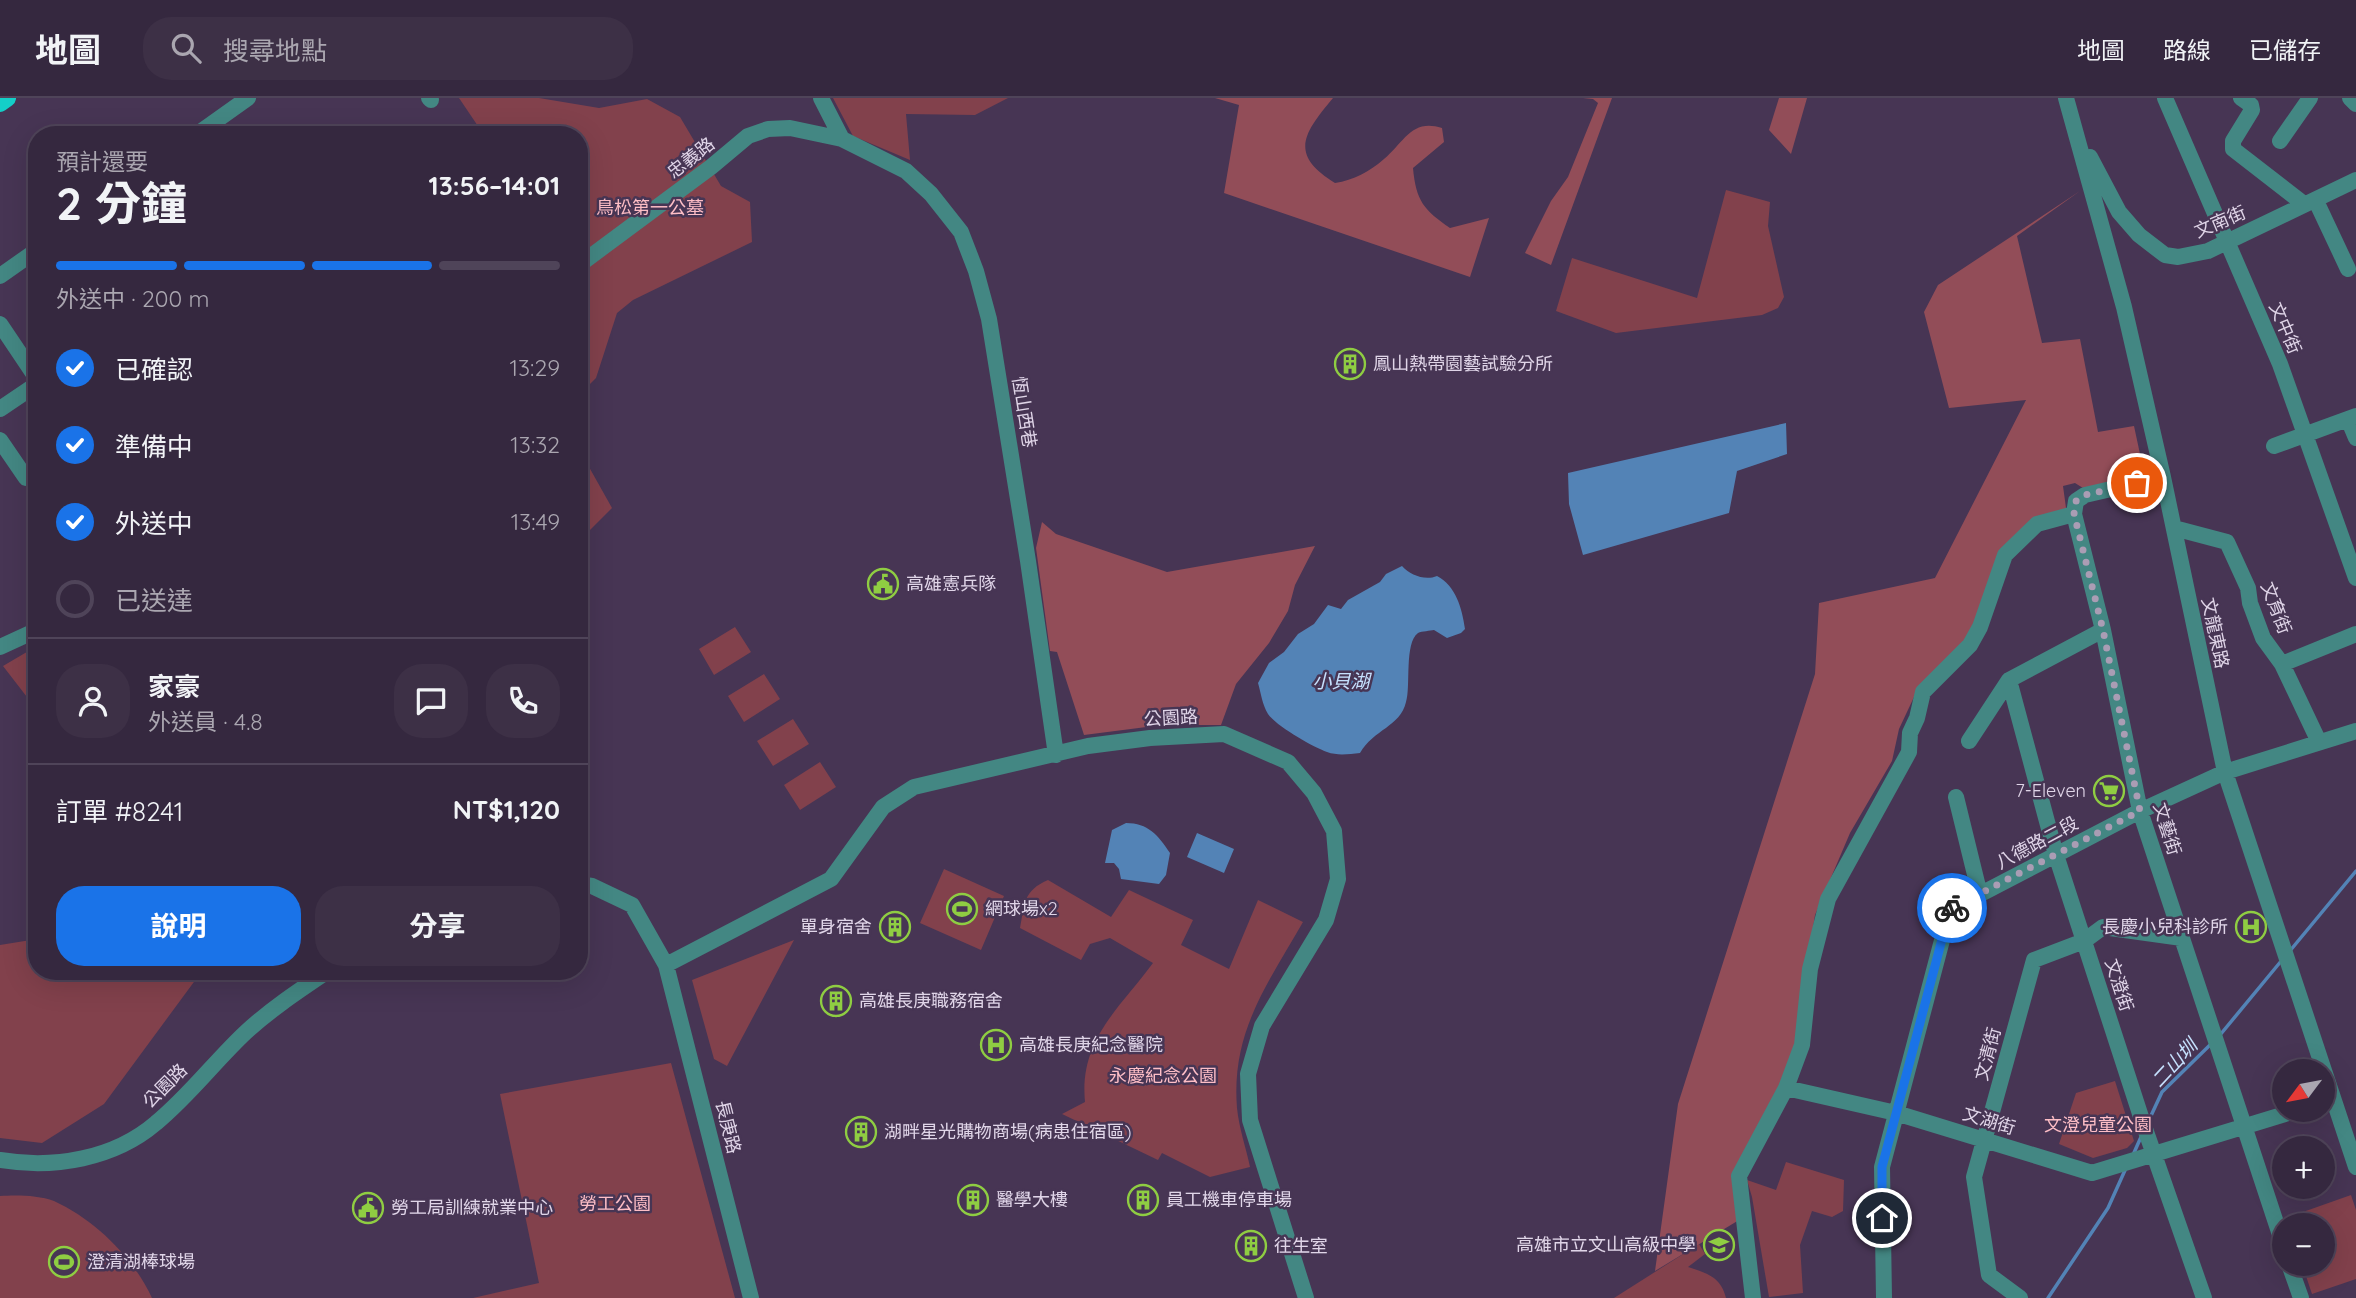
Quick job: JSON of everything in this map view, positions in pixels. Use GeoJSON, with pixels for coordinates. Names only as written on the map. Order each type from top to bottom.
{"type":"FeatureCollection","features":[{"type":"Feature","properties":{"kind":"main road"},"geometry":{"type":"LineString","coordinates":[[0,103],[7,98]]}},
{"type":"Feature","properties":{"kind":"street"},"geometry":{"type":"LineString","coordinates":[[209,126],[248,98]]}},
{"type":"Feature","properties":{"kind":"street"},"geometry":{"type":"LineString","coordinates":[[821,98],[842,139]]}},
{"type":"Feature","properties":{"kind":"street","name":"文龍東路"},"geometry":{"type":"LineString","coordinates":[[2066,98],[2124,307],[2225,772],[2286,958],[2315,1059]]}},
{"type":"Feature","properties":{"kind":"street","name":"文中街"},"geometry":{"type":"LineString","coordinates":[[2165,98],[2280,364],[2356,578]]}},
{"type":"Feature","properties":{"kind":"street"},"geometry":{"type":"LineString","coordinates":[[2241,98],[2251,105],[2252,110],[2233,141],[2233,149],[2310,202],[2348,269]]}},
{"type":"Feature","properties":{"kind":"street"},"geometry":{"type":"LineString","coordinates":[[2280,141],[2310,98]]}},
{"type":"Feature","properties":{"kind":"street"},"geometry":{"type":"LineString","coordinates":[[2350,98],[2356,104]]}},
{"type":"Feature","properties":{"kind":"street","name":"文南街"},"geometry":{"type":"LineString","coordinates":[[2074,127],[2119,212],[2139,235],[2165,255],[2178,257],[2208,251],[2356,180]]}},
{"type":"Feature","properties":{"kind":"street","name":"忠義路"},"geometry":{"type":"LineString","coordinates":[[588,258],[712,167],[748,136],[768,130],[790,128],[842,139]]}},
{"type":"Feature","properties":{"kind":"street","name":"恆山西巷"},"geometry":{"type":"LineString","coordinates":[[842,139],[906,171],[931,194],[961,232],[976,271],[991,332],[1056,754]]}},
{"type":"Feature","properties":{"kind":"street"},"geometry":{"type":"LineString","coordinates":[[0,276],[28,256]]}},
{"type":"Feature","properties":{"kind":"street"},"geometry":{"type":"LineString","coordinates":[[0,324],[28,366]]}},
{"type":"Feature","properties":{"kind":"street"},"geometry":{"type":"LineString","coordinates":[[0,409],[28,390]]}},
{"type":"Feature","properties":{"kind":"street"},"geometry":{"type":"LineString","coordinates":[[2274,446],[2352,417],[2356,438]]}},
{"type":"Feature","properties":{"kind":"street"},"geometry":{"type":"LineString","coordinates":[[0,440],[26,478]]}},
{"type":"Feature","properties":{"kind":"street"},"geometry":{"type":"LineString","coordinates":[[1753,1298],[1739,1176],[1786,1088],[1802,1045],[1810,969],[1828,899],[1909,752],[1910,733],[1917,718],[1923,692],[1970,645],[1980,627],[2005,555],[2038,524],[2074,514],[2076,501],[2085,495],[2163,477]]}},
{"type":"Feature","properties":{"kind":"street","name":"文藝街"},"geometry":{"type":"LineString","coordinates":[[2074,514],[2103,630],[2140,811],[2272,1213]]}},
{"type":"Feature","properties":{"kind":"street","name":"文育街"},"geometry":{"type":"LineString","coordinates":[[2174,528],[2227,542],[2248,588],[2250,603],[2263,638],[2282,664]]}},
{"type":"Feature","properties":{"kind":"street"},"geometry":{"type":"LineString","coordinates":[[1969,741],[2009,680],[2103,630]]}},
{"type":"Feature","properties":{"kind":"street"},"geometry":{"type":"LineString","coordinates":[[0,647],[28,634]]}},
{"type":"Feature","properties":{"kind":"street"},"geometry":{"type":"LineString","coordinates":[[2319,742],[2282,664],[2356,634]]}},
{"type":"Feature","properties":{"kind":"street","name":"文澄街"},"geometry":{"type":"LineString","coordinates":[[2009,680],[2056,855],[2204,1298]]}},
{"type":"Feature","properties":{"kind":"street","name":"八德路二段"},"geometry":{"type":"LineString","coordinates":[[1884,1298],[1882,1167],[1950,909],[2140,811],[2225,772],[2356,731]]}},
{"type":"Feature","properties":{"kind":"street","name":"公園路"},"geometry":{"type":"LineString","coordinates":[[666,965],[831,878],[883,807],[914,787],[1088,746],[1150,738],[1224,734],[1287,762],[1314,793],[1334,831],[1338,879],[1326,920],[1262,1026],[1248,1074],[1250,1120],[1306,1298]]}},
{"type":"Feature","properties":{"kind":"street"},"geometry":{"type":"LineString","coordinates":[[1956,797],[1980,895]]}},
{"type":"Feature","properties":{"kind":"street"},"geometry":{"type":"LineString","coordinates":[[588,885],[632,905],[666,965]]}},
{"type":"Feature","properties":{"kind":"street","name":"文清街"},"geometry":{"type":"LineString","coordinates":[[2020,1298],[2000,1292],[1989,1275],[1974,1177],[2034,960],[2084,941],[2103,927],[2182,938]]}},
{"type":"Feature","properties":{"kind":"street","name":"長庚路"},"geometry":{"type":"LineString","coordinates":[[666,965],[751,1298]]}},
{"type":"Feature","properties":{"kind":"street","name":"公園路"},"geometry":{"type":"LineString","coordinates":[[0,1160],[52,1163],[91,1157],[125,1143],[154,1125],[171,1110],[247,1031],[315,980]]}},
{"type":"Feature","properties":{"kind":"street","name":"文湖街"},"geometry":{"type":"LineString","coordinates":[[1786,1088],[1896,1113],[2092,1173],[2272,1118]]}},
{"type":"Feature","properties":{"kind":"street","name":"文龍東路"},"geometry":{"type":"LineString","coordinates":[[2335,1119],[2356,1167]]}},
{"type":"Feature","properties":{"kind":"street"},"geometry":{"type":"LineString","coordinates":[[2293,1276],[2301,1298]]}},
{"type":"Feature","properties":{"kind":"green space","name":"鳥松第一公墓"},"geometry":{"type":"Polygon","coordinates":[[[459,98],[539,98],[599,108],[647,99],[680,117],[721,186],[750,202],[752,242],[633,300],[617,313],[596,378],[588,386],[588,126],[478,126],[459,98]]]}},
{"type":"Feature","properties":{"kind":"green space"},"geometry":{"type":"Polygon","coordinates":[[[833,98],[1008,98],[975,115],[906,114],[910,160],[853,136],[833,98]]]}},
{"type":"Feature","properties":{"kind":"green space"},"geometry":{"type":"Polygon","coordinates":[[[1726,190],[1770,202],[1768,226],[1784,297],[1778,308],[1762,315],[1616,333],[1556,311],[1572,258],[1697,298],[1726,190]]]}},
{"type":"Feature","properties":{"kind":"green space"},"geometry":{"type":"Polygon","coordinates":[[[588,463],[589,467],[612,508],[588,532],[588,463]]]}},
{"type":"Feature","properties":{"kind":"green space"},"geometry":{"type":"Polygon","coordinates":[[[735,627],[751,652],[714,675],[699,649],[735,627]]]}},
{"type":"Feature","properties":{"kind":"green space"},"geometry":{"type":"Polygon","coordinates":[[[28,651],[28,698],[3,666],[28,651]]]}},
{"type":"Feature","properties":{"kind":"green space"},"geometry":{"type":"Polygon","coordinates":[[[764,674],[780,699],[744,722],[728,696],[764,674]]]}},
{"type":"Feature","properties":{"kind":"green space"},"geometry":{"type":"Polygon","coordinates":[[[793,719],[809,744],[773,766],[757,741],[793,719]]]}},
{"type":"Feature","properties":{"kind":"green space"},"geometry":{"type":"Polygon","coordinates":[[[820,762],[836,787],[800,810],[784,785],[820,762]]]}},
{"type":"Feature","properties":{"kind":"green space","name":"網球場x2"},"geometry":{"type":"Polygon","coordinates":[[[944,869],[1004,896],[981,950],[920,923],[944,869]]]}},
{"type":"Feature","properties":{"kind":"green space","name":"永慶紀念公園"},"geometry":{"type":"Polygon","coordinates":[[[1048,880],[1111,917],[1129,890],[1193,920],[1181,945],[1229,969],[1258,900],[1303,922],[1254,1010],[1240,1056],[1237,1108],[1250,1167],[1210,1177],[1162,1153],[1158,1160],[1062,1114],[1085,1102],[1088,1061],[1095,1043],[1115,1011],[1153,963],[1110,938],[1090,944],[1081,960],[1020,928],[1029,893],[1048,880]]]}},
{"type":"Feature","properties":{"kind":"green space"},"geometry":{"type":"Polygon","coordinates":[[[28,940],[28,980],[195,980],[104,1104],[42,1143],[0,1138],[0,945],[28,940]]]}},
{"type":"Feature","properties":{"kind":"green space"},"geometry":{"type":"Polygon","coordinates":[[[794,940],[727,1066],[714,1059],[692,980],[794,940]]]}},
{"type":"Feature","properties":{"kind":"green space","name":"勞工公園"},"geometry":{"type":"Polygon","coordinates":[[[671,1063],[735,1298],[473,1298],[539,1283],[500,1094],[671,1063]]]}},
{"type":"Feature","properties":{"kind":"green space","name":"文澄兒童公園"},"geometry":{"type":"Polygon","coordinates":[[[2115,1081],[2134,1141],[2127,1148],[2093,1158],[2059,1144],[2076,1093],[2115,1081]]]}},
{"type":"Feature","properties":{"kind":"green space"},"geometry":{"type":"Polygon","coordinates":[[[1786,1162],[1844,1180],[1843,1211],[1832,1217],[1812,1211],[1800,1245],[1803,1293],[1769,1297],[1747,1180],[1776,1190],[1786,1162]]]}},
{"type":"Feature","properties":{"kind":"green space"},"geometry":{"type":"Polygon","coordinates":[[[2351,1195],[2356,1210],[2356,1279],[2312,1294],[2306,1276],[2335,1276],[2335,1213],[2300,1213],[2351,1195]]]}},
{"type":"Feature","properties":{"kind":"green space","name":"澄清湖棒球場"},"geometry":{"type":"Polygon","coordinates":[[[0,1196],[48,1199],[84,1218],[123,1254],[152,1298],[0,1298],[0,1196]]]}},
{"type":"Feature","properties":{"kind":"green space"},"geometry":{"type":"Polygon","coordinates":[[[1699,1244],[1705,1254],[1688,1267],[1717,1281],[1726,1298],[1614,1298],[1699,1244]]]}},
{"type":"Feature","properties":{"kind":"shaded area"},"geometry":{"type":"Polygon","coordinates":[[[1215,98],[1333,98],[1308,133],[1306,153],[1320,172],[1335,183],[1355,178],[1373,168],[1416,129],[1423,126],[1442,128],[1444,142],[1413,168],[1414,179],[1423,204],[1450,228],[1489,218],[1470,277],[1224,193],[1239,105],[1215,98]]]}},
{"type":"Feature","properties":{"kind":"shaded area"},"geometry":{"type":"Polygon","coordinates":[[[1583,98],[1612,98],[1551,265],[1525,253],[1551,201],[1568,177],[1598,103],[1593,99],[1583,98]]]}},
{"type":"Feature","properties":{"kind":"shaded area"},"geometry":{"type":"Polygon","coordinates":[[[1779,98],[1807,98],[1791,154],[1769,130],[1779,98]]]}},
{"type":"Feature","properties":{"kind":"shaded area"},"geometry":{"type":"Polygon","coordinates":[[[2080,191],[2017,236],[2042,343],[2080,339],[2098,432],[2134,426],[2143,468],[2138,476],[2083,488],[2075,483],[2063,486],[2066,508],[2003,550],[1967,640],[1914,697],[1899,729],[1892,761],[1850,833],[1815,915],[1789,1071],[1735,1174],[1739,1220],[1655,1271],[1678,1104],[1815,674],[1819,603],[1935,578],[2026,400],[1949,408],[1924,312],[1938,285],[2080,191]]]}},
{"type":"Feature","properties":{"kind":"shaded area"},"geometry":{"type":"Polygon","coordinates":[[[1042,522],[1056,534],[1167,572],[1315,546],[1295,585],[1288,611],[1269,643],[1236,684],[1221,725],[1162,725],[1084,735],[1057,652],[1050,651],[1036,548],[1042,522]]]}},
{"type":"Feature","properties":{"kind":"water"},"geometry":{"type":"Polygon","coordinates":[[[1786,423],[1787,454],[1737,471],[1729,513],[1583,555],[1569,504],[1568,473],[1786,423]]]}},
{"type":"Feature","properties":{"kind":"water","name":"小貝湖"},"geometry":{"type":"Polygon","coordinates":[[[1402,566],[1418,576],[1437,576],[1444,580],[1460,606],[1465,629],[1447,638],[1434,630],[1418,633],[1409,655],[1407,695],[1403,710],[1392,723],[1372,738],[1360,753],[1327,752],[1295,736],[1272,719],[1263,702],[1258,683],[1269,663],[1284,652],[1298,634],[1314,624],[1328,605],[1341,609],[1348,600],[1402,566]]]}},
{"type":"Feature","properties":{"kind":"water"},"geometry":{"type":"Polygon","coordinates":[[[1126,823],[1140,825],[1152,831],[1170,853],[1166,875],[1159,884],[1121,879],[1119,869],[1114,863],[1105,863],[1112,830],[1126,823]]]}},
{"type":"Feature","properties":{"kind":"water"},"geometry":{"type":"Polygon","coordinates":[[[1197,833],[1234,849],[1224,873],[1187,857],[1197,833]]]}},
{"type":"Feature","properties":{"kind":"waterway","name":"二山圳"},"geometry":{"type":"LineString","coordinates":[[2289,952],[2356,871]]}},
{"type":"Feature","properties":{"kind":"waterway","name":"二山圳"},"geometry":{"type":"LineString","coordinates":[[2220,1035],[2282,960]]}},
{"type":"Feature","properties":{"kind":"waterway","name":"二山圳"},"geometry":{"type":"LineString","coordinates":[[2149,1120],[2162,1092],[2212,1043]]}},
{"type":"Feature","properties":{"kind":"waterway","name":"二山圳"},"geometry":{"type":"LineString","coordinates":[[2133,1155],[2141,1137]]}},
{"type":"Feature","properties":{"kind":"waterway","name":"二山圳"},"geometry":{"type":"LineString","coordinates":[[2048,1298],[2108,1208],[2126,1168]]}},
{"type":"Feature","properties":{"kind":"way so far"},"geometry":{"type":"LineString","coordinates":[[1952,908],[2140,811],[2103,630],[2074,514],[2076,501],[2085,495],[2137,483]]}},
{"type":"Feature","properties":{"kind":"place","name":"鳳山熱帶園藝試驗分所"},"geometry":{"type":"Point","coordinates":[1350,364]}},
{"type":"Feature","properties":{"kind":"place","name":"高雄憲兵隊"},"geometry":{"type":"Point","coordinates":[883,584]}},
{"type":"Feature","properties":{"kind":"place","name":"7-Eleven"},"geometry":{"type":"Point","coordinates":[2109,791]}},
{"type":"Feature","properties":{"kind":"place","name":"網球場x2"},"geometry":{"type":"Point","coordinates":[962,909]}},
{"type":"Feature","properties":{"kind":"place","name":"單身宿舍"},"geometry":{"type":"Point","coordinates":[895,927]}},
{"type":"Feature","properties":{"kind":"place","name":"長慶小兒科診所"},"geometry":{"type":"Point","coordinates":[2251,927]}},
{"type":"Feature","properties":{"kind":"place","name":"高雄長庚職務宿舍"},"geometry":{"type":"Point","coordinates":[836,1001]}},
{"type":"Feature","properties":{"kind":"place","name":"高雄長庚紀念醫院"},"geometry":{"type":"Point","coordinates":[996,1045]}},
{"type":"Feature","properties":{"kind":"place","name":"湖畔星光購物商場(病患住宿區)"},"geometry":{"type":"Point","coordinates":[861,1132]}},
{"type":"Feature","properties":{"kind":"place","name":"醫學大樓"},"geometry":{"type":"Point","coordinates":[973,1200]}},
{"type":"Feature","properties":{"kind":"place","name":"員工機車停車場"},"geometry":{"type":"Point","coordinates":[1143,1200]}},
{"type":"Feature","properties":{"kind":"place","name":"勞工局訓練就業中心"},"geometry":{"type":"Point","coordinates":[368,1208]}},
{"type":"Feature","properties":{"kind":"place","name":"高雄市立文山高級中學"},"geometry":{"type":"Point","coordinates":[1719,1245]}},
{"type":"Feature","properties":{"kind":"place","name":"往生室"},"geometry":{"type":"Point","coordinates":[1251,1246]}},
{"type":"Feature","properties":{"kind":"place","name":"澄清湖棒球場"},"geometry":{"type":"Point","coordinates":[64,1262]}},
{"type":"Feature","properties":{"kind":"route"},"geometry":{"type":"LineString","coordinates":[[1882,1218],[1882,1167],[1952,908]]}}]}
